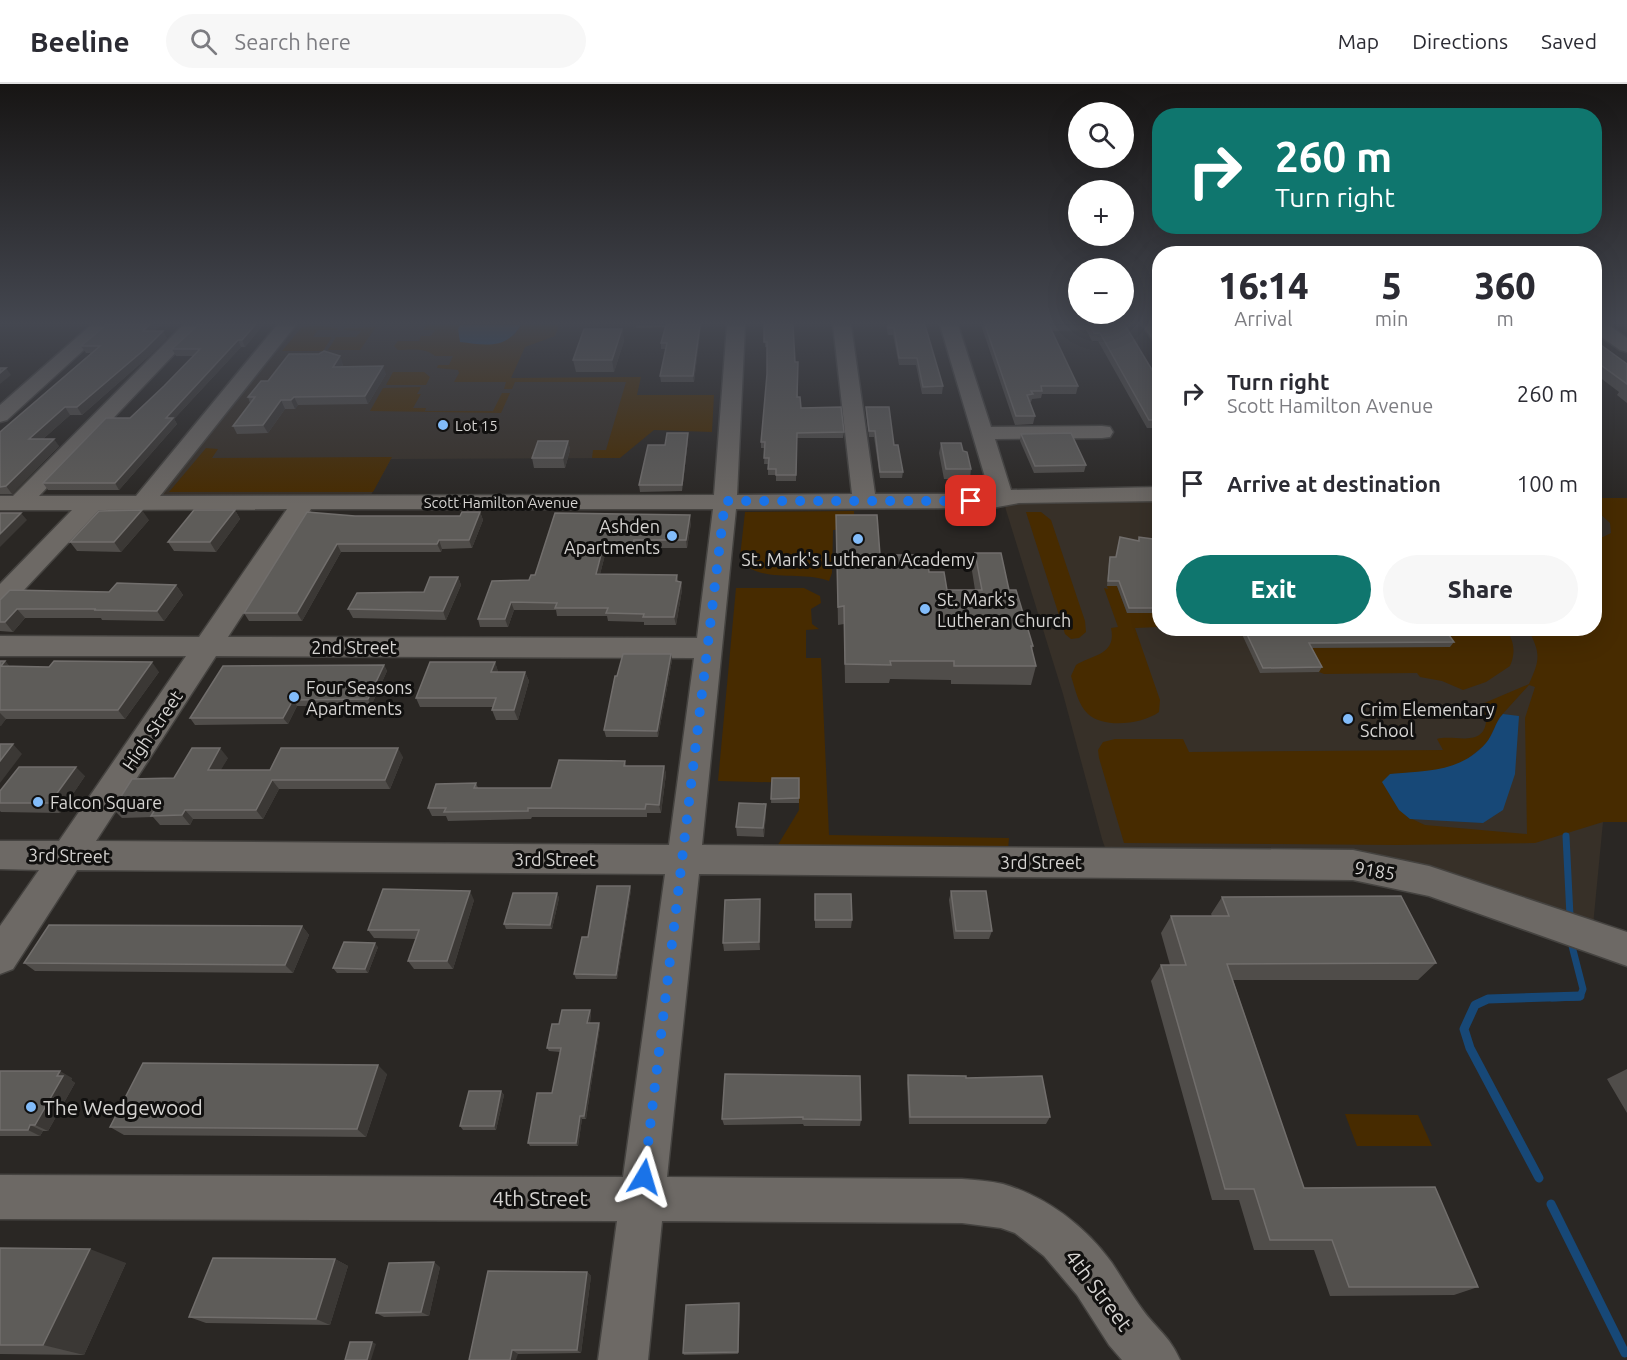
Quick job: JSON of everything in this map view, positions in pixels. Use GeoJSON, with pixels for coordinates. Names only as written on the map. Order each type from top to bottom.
{"type":"FeatureCollection","features":[{"type":"Feature","properties":{"kind":"street"},"geometry":{"type":"LineString","coordinates":[[0,416],[35,385]]}},
{"type":"Feature","properties":{"kind":"street"},"geometry":{"type":"LineString","coordinates":[[10,503],[132,385]]}},
{"type":"Feature","properties":{"kind":"street"},"geometry":{"type":"LineString","coordinates":[[142,503],[238,385]]}},
{"type":"Feature","properties":{"kind":"street"},"geometry":{"type":"LineString","coordinates":[[623,1360],[725,501],[732,385]]}},
{"type":"Feature","properties":{"kind":"street"},"geometry":{"type":"LineString","coordinates":[[849,385],[864,501]]}},
{"type":"Feature","properties":{"kind":"street"},"geometry":{"type":"LineString","coordinates":[[968,385],[1002,497]]}},
{"type":"Feature","properties":{"kind":"street"},"geometry":{"type":"LineString","coordinates":[[983,433],[1102,432]]}},
{"type":"Feature","properties":{"kind":"street","name":"Scott Hamilton Avenue"},"geometry":{"type":"LineString","coordinates":[[10,503],[992,501],[1002,497],[1152,494]]}},
{"type":"Feature","properties":{"kind":"street","name":"High Street"},"geometry":{"type":"LineString","coordinates":[[0,957],[304,502]]}},
{"type":"Feature","properties":{"kind":"street"},"geometry":{"type":"LineString","coordinates":[[0,600],[92,503]]}},
{"type":"Feature","properties":{"kind":"street","name":"2nd Street"},"geometry":{"type":"LineString","coordinates":[[0,646],[708,648]]}},
{"type":"Feature","properties":{"kind":"street","name":"3rd Street"},"geometry":{"type":"LineString","coordinates":[[0,855],[1110,862]]}},
{"type":"Feature","properties":{"kind":"street","name":"9185"},"geometry":{"type":"LineString","coordinates":[[1110,862],[1298,862],[1353,865],[1390,871],[1430,881],[1627,949]]}},
{"type":"Feature","properties":{"kind":"street","name":"4th Street"},"geometry":{"type":"LineString","coordinates":[[0,1197],[642,1198],[962,1201],[1001,1206],[1029,1216],[1060,1240],[1094,1278],[1126,1328],[1155,1360]]}},
{"type":"Feature","properties":{"kind":"shaded area"},"geometry":{"type":"Polygon","coordinates":[[[238,385],[639,385],[620,458],[391,459],[367,502],[142,503],[238,385]]]}},
{"type":"Feature","properties":{"kind":"shaded area"},"geometry":{"type":"Polygon","coordinates":[[[505,385],[514,385],[512,389],[504,389],[505,385]]]}},
{"type":"Feature","properties":{"kind":"shaded area"},"geometry":{"type":"Polygon","coordinates":[[[625,385],[639,385],[637,395],[714,395],[712,432],[654,430],[620,458],[592,458],[593,450],[606,450],[625,385]]]}},
{"type":"Feature","properties":{"kind":"shaded area"},"geometry":{"type":"Polygon","coordinates":[[[421,387],[417,394],[421,394],[413,408],[426,408],[425,411],[493,411],[502,393],[510,393],[501,413],[370,411],[383,388],[421,387]]]}},
{"type":"Feature","properties":{"kind":"shaded area"},"geometry":{"type":"Polygon","coordinates":[[[206,448],[218,449],[212,458],[392,457],[373,492],[169,492],[206,448]]]}},
{"type":"Feature","properties":{"kind":"shaded area","name":"Crim Elementary School"},"geometry":{"type":"Polygon","coordinates":[[[1152,494],[1152,636],[1602,636],[1602,498],[1627,498],[1627,822],[1603,822],[1592,936],[1429,881],[1110,862],[1063,694],[1002,497],[1152,494]]]}},
{"type":"Feature","properties":{"kind":"shaded area"},"geometry":{"type":"Polygon","coordinates":[[[1602,498],[1627,498],[1627,822],[1603,822],[1535,843],[1396,845],[1124,843],[1099,758],[1098,750],[1103,742],[1115,739],[1183,739],[1189,752],[1443,750],[1437,739],[1479,735],[1484,730],[1486,722],[1482,704],[1529,684],[1538,656],[1531,636],[1602,636],[1602,537],[1611,533],[1610,523],[1602,516],[1602,498]],[[1529,685],[1499,718],[1487,743],[1461,764],[1436,771],[1390,774],[1396,800],[1402,811],[1425,825],[1527,834],[1525,718],[1535,687],[1529,685]]]}},
{"type":"Feature","properties":{"kind":"shaded area"},"geometry":{"type":"Polygon","coordinates":[[[854,511],[854,529],[833,530],[832,573],[829,581],[767,574],[746,566],[740,557],[745,512],[854,511]]]}},
{"type":"Feature","properties":{"kind":"shaded area"},"geometry":{"type":"Polygon","coordinates":[[[1026,512],[1041,512],[1051,520],[1085,621],[1086,632],[1079,638],[1071,639],[1065,634],[1026,512]]]}},
{"type":"Feature","properties":{"kind":"shaded area"},"geometry":{"type":"Polygon","coordinates":[[[1107,586],[1117,586],[1127,613],[1152,613],[1152,627],[1135,628],[1160,700],[1159,712],[1134,722],[1104,722],[1088,714],[1079,701],[1071,676],[1076,665],[1107,649],[1112,637],[1111,628],[1118,627],[1104,588],[1108,589],[1107,586]]]}},
{"type":"Feature","properties":{"kind":"shaded area"},"geometry":{"type":"Polygon","coordinates":[[[736,588],[804,588],[820,596],[821,603],[811,609],[812,624],[819,629],[806,630],[806,658],[821,658],[829,835],[1009,838],[1008,850],[776,848],[799,810],[799,783],[718,781],[736,588]]]}},
{"type":"Feature","properties":{"kind":"shaded area"},"geometry":{"type":"Polygon","coordinates":[[[1389,636],[1510,636],[1513,656],[1510,666],[1486,682],[1463,690],[1442,681],[1420,677],[1417,673],[1324,674],[1319,672],[1306,648],[1389,636]]]}},
{"type":"Feature","properties":{"kind":"shaded area"},"geometry":{"type":"Polygon","coordinates":[[[1345,1114],[1418,1115],[1432,1146],[1357,1146],[1345,1114]]]}},
{"type":"Feature","properties":{"kind":"water"},"geometry":{"type":"Polygon","coordinates":[[[1503,714],[1519,716],[1515,774],[1503,810],[1483,823],[1410,819],[1399,810],[1382,782],[1390,774],[1442,768],[1466,760],[1486,743],[1503,714]]]}},
{"type":"Feature","properties":{"kind":"building"},"geometry":{"type":"Polygon","coordinates":[[[55,385],[103,385],[77,407],[65,407],[29,439],[54,439],[6,486],[0,487],[0,432],[55,385]]]}},
{"type":"Feature","properties":{"kind":"building"},"geometry":{"type":"Polygon","coordinates":[[[197,385],[166,418],[173,418],[115,483],[43,483],[106,418],[130,418],[164,386],[197,385]]]}},
{"type":"Feature","properties":{"kind":"building"},"geometry":{"type":"Polygon","coordinates":[[[258,385],[372,385],[365,396],[294,397],[291,400],[281,400],[263,425],[233,426],[255,397],[248,397],[258,385]]]}},
{"type":"Feature","properties":{"kind":"building"},"geometry":{"type":"Polygon","coordinates":[[[766,385],[797,385],[797,397],[800,397],[801,408],[841,407],[844,432],[797,433],[796,475],[776,475],[776,469],[768,469],[769,458],[764,458],[765,442],[761,442],[766,385]]]}},
{"type":"Feature","properties":{"kind":"building"},"geometry":{"type":"Polygon","coordinates":[[[922,385],[943,386],[923,387],[922,385]]]}},
{"type":"Feature","properties":{"kind":"building"},"geometry":{"type":"Polygon","coordinates":[[[1005,385],[1077,385],[1041,386],[1042,391],[1031,391],[1033,394],[1027,395],[1035,416],[1016,416],[1005,385]]]}},
{"type":"Feature","properties":{"kind":"building"},"geometry":{"type":"Polygon","coordinates":[[[1129,385],[1152,385],[1152,420],[1149,420],[1129,385]]]}},
{"type":"Feature","properties":{"kind":"building"},"geometry":{"type":"Polygon","coordinates":[[[866,407],[889,407],[894,445],[898,445],[903,472],[880,472],[875,431],[869,431],[866,407]]]}},
{"type":"Feature","properties":{"kind":"building"},"geometry":{"type":"Polygon","coordinates":[[[667,433],[688,433],[682,485],[639,485],[648,445],[665,445],[667,433]]]}},
{"type":"Feature","properties":{"kind":"building"},"geometry":{"type":"Polygon","coordinates":[[[1071,433],[1086,465],[1035,466],[1021,434],[1071,433]]]}},
{"type":"Feature","properties":{"kind":"building"},"geometry":{"type":"Polygon","coordinates":[[[538,441],[568,441],[563,458],[532,458],[538,441]]]}},
{"type":"Feature","properties":{"kind":"building"},"geometry":{"type":"Polygon","coordinates":[[[941,443],[961,443],[963,451],[967,452],[971,469],[946,469],[941,443]]]}},
{"type":"Feature","properties":{"kind":"building"},"geometry":{"type":"Polygon","coordinates":[[[142,510],[114,542],[70,542],[99,511],[142,510]]]}},
{"type":"Feature","properties":{"kind":"building"},"geometry":{"type":"Polygon","coordinates":[[[194,510],[235,510],[210,542],[168,542],[194,510]]]}},
{"type":"Feature","properties":{"kind":"building"},"geometry":{"type":"Polygon","coordinates":[[[307,512],[355,516],[460,516],[462,512],[480,512],[469,540],[439,540],[437,544],[337,544],[297,613],[244,613],[307,512]]]}},
{"type":"Feature","properties":{"kind":"building"},"geometry":{"type":"Polygon","coordinates":[[[0,513],[21,513],[0,534],[0,513]]]}},
{"type":"Feature","properties":{"kind":"building"},"geometry":{"type":"Polygon","coordinates":[[[555,513],[690,515],[686,540],[634,540],[633,544],[604,543],[596,574],[677,575],[676,581],[681,582],[674,617],[643,617],[644,614],[606,613],[608,608],[555,608],[557,603],[511,602],[505,619],[478,619],[492,581],[529,580],[531,575],[535,575],[555,513]]]}},
{"type":"Feature","properties":{"kind":"building","name":"St. Mark's Lutheran Church"},"geometry":{"type":"Polygon","coordinates":[[[836,515],[877,515],[880,555],[927,555],[929,572],[944,572],[947,590],[982,590],[975,553],[1001,553],[1009,590],[1016,590],[1033,646],[1031,646],[1036,666],[954,666],[954,661],[890,661],[891,665],[845,664],[844,606],[838,607],[836,515]]]}},
{"type":"Feature","properties":{"kind":"building"},"geometry":{"type":"Polygon","coordinates":[[[1120,537],[1139,541],[1139,537],[1152,539],[1152,608],[1129,608],[1119,581],[1108,581],[1110,557],[1116,557],[1120,537]]]}},
{"type":"Feature","properties":{"kind":"building"},"geometry":{"type":"Polygon","coordinates":[[[430,577],[458,577],[443,611],[348,609],[357,593],[424,592],[430,577]]]}},
{"type":"Feature","properties":{"kind":"building"},"geometry":{"type":"Polygon","coordinates":[[[117,583],[176,585],[157,611],[17,609],[5,622],[0,622],[0,600],[10,590],[109,592],[117,583]]]}},
{"type":"Feature","properties":{"kind":"building"},"geometry":{"type":"Polygon","coordinates":[[[1248,636],[1450,636],[1454,642],[1309,643],[1322,667],[1263,668],[1248,636]]]}},
{"type":"Feature","properties":{"kind":"building"},"geometry":{"type":"Polygon","coordinates":[[[623,654],[671,654],[657,731],[604,730],[615,676],[617,676],[623,654]]]}},
{"type":"Feature","properties":{"kind":"building"},"geometry":{"type":"Polygon","coordinates":[[[0,661],[5,661],[1,666],[49,667],[54,661],[152,662],[118,710],[0,710],[0,661]]]}},
{"type":"Feature","properties":{"kind":"building"},"geometry":{"type":"Polygon","coordinates":[[[430,662],[495,662],[491,672],[525,672],[514,710],[492,710],[496,698],[416,698],[430,662]]]}},
{"type":"Feature","properties":{"kind":"building"},"geometry":{"type":"Polygon","coordinates":[[[384,665],[368,699],[293,700],[283,718],[190,718],[223,666],[384,665]]]}},
{"type":"Feature","properties":{"kind":"building"},"geometry":{"type":"Polygon","coordinates":[[[0,744],[13,744],[0,761],[0,744]]]}},
{"type":"Feature","properties":{"kind":"building"},"geometry":{"type":"Polygon","coordinates":[[[192,748],[220,748],[208,770],[270,770],[281,748],[398,748],[385,780],[272,780],[256,810],[185,810],[182,815],[151,816],[156,808],[113,809],[132,779],[174,778],[192,748]]]}},
{"type":"Feature","properties":{"kind":"building"},"geometry":{"type":"Polygon","coordinates":[[[559,760],[625,761],[624,766],[664,766],[659,805],[646,804],[645,809],[528,808],[528,811],[444,812],[446,808],[428,808],[436,784],[476,783],[474,788],[551,788],[559,760]]]}},
{"type":"Feature","properties":{"kind":"building"},"geometry":{"type":"Polygon","coordinates":[[[19,767],[76,767],[50,803],[0,803],[0,791],[19,767]]]}},
{"type":"Feature","properties":{"kind":"building"},"geometry":{"type":"Polygon","coordinates":[[[772,778],[799,778],[799,798],[771,799],[772,778]]]}},
{"type":"Feature","properties":{"kind":"building"},"geometry":{"type":"Polygon","coordinates":[[[739,803],[766,804],[763,828],[736,827],[739,803]]]}},
{"type":"Feature","properties":{"kind":"building"},"geometry":{"type":"Polygon","coordinates":[[[597,886],[630,886],[616,975],[574,974],[582,937],[588,937],[597,886]]]}},
{"type":"Feature","properties":{"kind":"building"},"geometry":{"type":"Polygon","coordinates":[[[383,889],[470,891],[447,961],[408,961],[419,930],[368,930],[383,889]]]}},
{"type":"Feature","properties":{"kind":"building"},"geometry":{"type":"Polygon","coordinates":[[[951,891],[986,891],[992,931],[956,931],[951,891]]]}},
{"type":"Feature","properties":{"kind":"building"},"geometry":{"type":"Polygon","coordinates":[[[513,893],[557,893],[550,925],[504,924],[513,893]]]}},
{"type":"Feature","properties":{"kind":"building"},"geometry":{"type":"Polygon","coordinates":[[[815,894],[851,894],[852,920],[815,920],[815,894]]]}},
{"type":"Feature","properties":{"kind":"building"},"geometry":{"type":"Polygon","coordinates":[[[1401,896],[1436,963],[1227,964],[1304,1188],[1435,1187],[1478,1287],[1349,1287],[1332,1240],[1270,1240],[1254,1189],[1225,1189],[1161,965],[1186,965],[1171,916],[1229,916],[1222,897],[1401,896]]]}},
{"type":"Feature","properties":{"kind":"building"},"geometry":{"type":"Polygon","coordinates":[[[760,899],[759,942],[723,943],[725,900],[760,899]]]}},
{"type":"Feature","properties":{"kind":"building"},"geometry":{"type":"Polygon","coordinates":[[[49,925],[302,926],[285,965],[24,963],[49,925]]]}},
{"type":"Feature","properties":{"kind":"building"},"geometry":{"type":"Polygon","coordinates":[[[344,942],[375,943],[365,969],[333,968],[344,942]]]}},
{"type":"Feature","properties":{"kind":"building"},"geometry":{"type":"Polygon","coordinates":[[[562,1010],[590,1010],[587,1023],[599,1023],[584,1116],[580,1116],[576,1143],[528,1143],[537,1093],[552,1093],[561,1048],[547,1048],[552,1024],[559,1024],[562,1010]]]}},
{"type":"Feature","properties":{"kind":"building"},"geometry":{"type":"Polygon","coordinates":[[[143,1063],[378,1065],[357,1129],[110,1127],[143,1063]]]}},
{"type":"Feature","properties":{"kind":"building","name":"The Wedgewood"},"geometry":{"type":"Polygon","coordinates":[[[0,1071],[60,1071],[57,1076],[63,1076],[35,1125],[30,1125],[28,1130],[0,1130],[0,1071]]]}},
{"type":"Feature","properties":{"kind":"building"},"geometry":{"type":"Polygon","coordinates":[[[725,1074],[860,1076],[861,1120],[803,1119],[803,1117],[722,1119],[725,1074]]]}},
{"type":"Feature","properties":{"kind":"building"},"geometry":{"type":"Polygon","coordinates":[[[908,1075],[966,1076],[966,1078],[1042,1076],[1050,1117],[910,1117],[908,1075]]]}},
{"type":"Feature","properties":{"kind":"building"},"geometry":{"type":"Polygon","coordinates":[[[469,1091],[501,1091],[494,1126],[460,1126],[469,1091]]]}},
{"type":"Feature","properties":{"kind":"building"},"geometry":{"type":"Polygon","coordinates":[[[0,1248],[90,1249],[43,1345],[0,1345],[0,1248]]]}},
{"type":"Feature","properties":{"kind":"building"},"geometry":{"type":"Polygon","coordinates":[[[213,1258],[335,1259],[316,1319],[189,1317],[213,1258]]]}},
{"type":"Feature","properties":{"kind":"building"},"geometry":{"type":"Polygon","coordinates":[[[434,1262],[421,1312],[376,1313],[389,1263],[434,1262]]]}},
{"type":"Feature","properties":{"kind":"building"},"geometry":{"type":"Polygon","coordinates":[[[488,1271],[587,1272],[577,1350],[512,1350],[510,1360],[469,1360],[488,1271]]]}},
{"type":"Feature","properties":{"kind":"building"},"geometry":{"type":"Polygon","coordinates":[[[739,1303],[738,1352],[683,1353],[686,1305],[739,1303]]]}},
{"type":"Feature","properties":{"kind":"building"},"geometry":{"type":"Polygon","coordinates":[[[350,1342],[372,1342],[367,1360],[345,1360],[350,1342]]]}},
{"type":"Feature","properties":{"kind":"waterway"},"geometry":{"type":"LineString","coordinates":[[1566,836],[1570,916]]}},
{"type":"Feature","properties":{"kind":"waterway"},"geometry":{"type":"LineString","coordinates":[[1552,998],[1580,997],[1583,989],[1572,946]]}},
{"type":"Feature","properties":{"kind":"waterway"},"geometry":{"type":"LineString","coordinates":[[1539,1178],[1470,1048],[1464,1029],[1475,1005],[1488,999],[1580,996]]}},
{"type":"Feature","properties":{"kind":"waterway"},"geometry":{"type":"LineString","coordinates":[[1551,1204],[1625,1353]]}},
{"type":"Feature","properties":{"kind":"place","name":"Lot 15"},"geometry":{"type":"Point","coordinates":[443,425]}},
{"type":"Feature","properties":{"kind":"place","name":"Ashden Apartments"},"geometry":{"type":"Point","coordinates":[672,536]}},
{"type":"Feature","properties":{"kind":"place","name":"St. Mark's Lutheran Academy"},"geometry":{"type":"Point","coordinates":[858,539]}},
{"type":"Feature","properties":{"kind":"place","name":"St. Mark's Lutheran Church"},"geometry":{"type":"Point","coordinates":[925,609]}},
{"type":"Feature","properties":{"kind":"place","name":"Four Seasons Apartments"},"geometry":{"type":"Point","coordinates":[294,697]}},
{"type":"Feature","properties":{"kind":"place","name":"Crim Elementary School"},"geometry":{"type":"Point","coordinates":[1348,719]}},
{"type":"Feature","properties":{"kind":"place","name":"Falcon Square"},"geometry":{"type":"Point","coordinates":[38,802]}},
{"type":"Feature","properties":{"kind":"place","name":"The Wedgewood"},"geometry":{"type":"Point","coordinates":[31,1107]}},
{"type":"Feature","properties":{"kind":"route"},"geometry":{"type":"LineString","coordinates":[[644,1177],[719,567],[725,501],[971,501]]}}]}
